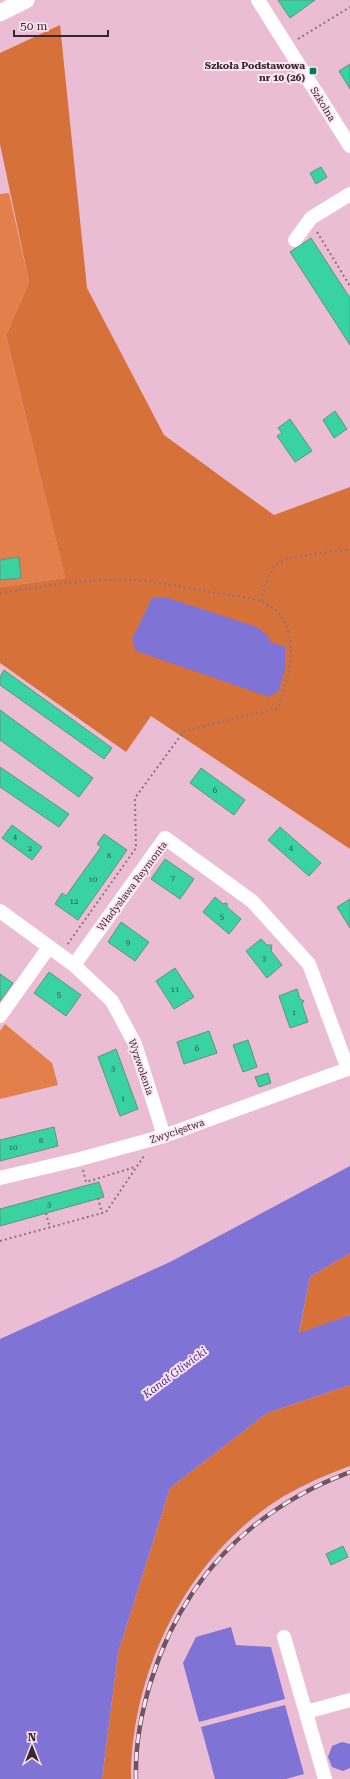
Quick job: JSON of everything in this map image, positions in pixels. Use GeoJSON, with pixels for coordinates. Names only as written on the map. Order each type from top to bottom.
{"type":"FeatureCollection","features":[{"type":"Feature","properties":{"kind":"main road"},"geometry":{"type":"LineString","coordinates":[[0,12],[26,0]]}},
{"type":"Feature","properties":{"kind":"street","name":"Szkolna"},"geometry":{"type":"LineString","coordinates":[[261,1],[286,45],[350,146]]}},
{"type":"Feature","properties":{"kind":"street"},"geometry":{"type":"LineString","coordinates":[[295,240],[311,218],[350,194]]}},
{"type":"Feature","properties":{"kind":"street","name":"Władysława Reymonta"},"geometry":{"type":"LineString","coordinates":[[74,965],[165,838],[252,901],[309,964],[349,1069]]}},
{"type":"Feature","properties":{"kind":"street","name":"Wyzwolenia"},"geometry":{"type":"LineString","coordinates":[[0,911],[74,965],[112,1001],[135,1044],[160,1137]]}},
{"type":"Feature","properties":{"kind":"street"},"geometry":{"type":"LineString","coordinates":[[0,1016],[54,951]]}},
{"type":"Feature","properties":{"kind":"street","name":"Zwycięstwa"},"geometry":{"type":"LineString","coordinates":[[0,1178],[80,1159],[160,1137],[349,1069]]}},
{"type":"Feature","properties":{"kind":"street"},"geometry":{"type":"LineString","coordinates":[[284,1637],[325,1779]]}},
{"type":"Feature","properties":{"kind":"street"},"geometry":{"type":"LineString","coordinates":[[306,1712],[350,1700]]}},
{"type":"Feature","properties":{"kind":"path"},"geometry":{"type":"LineString","coordinates":[[286,45],[307,35],[350,6]]}},
{"type":"Feature","properties":{"kind":"path"},"geometry":{"type":"LineString","coordinates":[[311,218],[319,238],[350,286]]}},
{"type":"Feature","properties":{"kind":"path"},"geometry":{"type":"LineString","coordinates":[[262,601],[264,588],[271,572],[284,560],[350,549]]}},
{"type":"Feature","properties":{"kind":"path"},"geometry":{"type":"LineString","coordinates":[[0,593],[80,581],[136,580],[262,601],[279,615],[287,628],[292,647],[291,664],[278,708],[184,731],[135,798],[136,848],[54,951]]}},
{"type":"Feature","properties":{"kind":"path"},"geometry":{"type":"LineString","coordinates":[[0,1241],[106,1212],[160,1137]]}},
{"type":"Feature","properties":{"kind":"path"},"geometry":{"type":"LineString","coordinates":[[80,1159],[86,1182],[137,1167]]}},
{"type":"Feature","properties":{"kind":"path"},"geometry":{"type":"LineString","coordinates":[[98,1198],[102,1213]]}},
{"type":"Feature","properties":{"kind":"path"},"geometry":{"type":"LineString","coordinates":[[46,1213],[50,1228]]}},
{"type":"Feature","properties":{"kind":"shaded area"},"geometry":{"type":"Polygon","coordinates":[[[60,25],[87,288],[164,435],[274,515],[350,487],[350,849],[151,716],[126,752],[0,663],[0,587],[65,578],[6,335],[29,282],[0,144],[0,53],[60,25]]]}},
{"type":"Feature","properties":{"kind":"shaded area"},"geometry":{"type":"Polygon","coordinates":[[[9,193],[29,282],[6,335],[65,578],[0,587],[0,194],[9,193]]]}},
{"type":"Feature","properties":{"kind":"shaded area"},"geometry":{"type":"Polygon","coordinates":[[[5,1024],[52,1063],[58,1085],[0,1099],[0,1031],[5,1024]]]}},
{"type":"Feature","properties":{"kind":"shaded area"},"geometry":{"type":"Polygon","coordinates":[[[350,1253],[350,1315],[299,1334],[310,1277],[350,1253]]]}},
{"type":"Feature","properties":{"kind":"shaded area"},"geometry":{"type":"Polygon","coordinates":[[[350,1385],[350,1466],[333,1472],[284,1496],[250,1520],[220,1549],[194,1582],[172,1618],[154,1656],[142,1697],[134,1738],[131,1779],[102,1779],[118,1653],[170,1488],[267,1413],[350,1385]]]}},
{"type":"Feature","properties":{"kind":"water"},"geometry":{"type":"Polygon","coordinates":[[[165,597],[257,627],[267,635],[272,643],[285,646],[285,668],[279,691],[269,697],[136,651],[132,639],[152,598],[165,597]]]}},
{"type":"Feature","properties":{"kind":"water","name":"Kanał Gliwicki"},"geometry":{"type":"Polygon","coordinates":[[[350,1166],[350,1253],[310,1277],[299,1333],[350,1315],[350,1385],[267,1413],[170,1488],[118,1653],[102,1779],[0,1779],[0,1339],[170,1262],[350,1166]]]}},
{"type":"Feature","properties":{"kind":"water"},"geometry":{"type":"Polygon","coordinates":[[[231,1627],[236,1645],[271,1647],[285,1699],[199,1722],[183,1663],[196,1637],[231,1627]]]}},
{"type":"Feature","properties":{"kind":"water"},"geometry":{"type":"Polygon","coordinates":[[[285,1705],[304,1774],[286,1779],[215,1779],[201,1727],[285,1705]]]}},
{"type":"Feature","properties":{"kind":"water"},"geometry":{"type":"Polygon","coordinates":[[[342,1742],[350,1744],[350,1768],[343,1771],[332,1767],[328,1757],[332,1746],[342,1742]]]}},
{"type":"Feature","properties":{"kind":"building"},"geometry":{"type":"Polygon","coordinates":[[[278,0],[315,0],[290,18],[278,0]]]}},
{"type":"Feature","properties":{"kind":"building"},"geometry":{"type":"Polygon","coordinates":[[[350,64],[350,89],[339,71],[350,64]]]}},
{"type":"Feature","properties":{"kind":"building"},"geometry":{"type":"Polygon","coordinates":[[[321,167],[327,177],[316,184],[310,173],[321,167]]]}},
{"type":"Feature","properties":{"kind":"building"},"geometry":{"type":"Polygon","coordinates":[[[311,238],[350,298],[350,345],[290,252],[311,238]]]}},
{"type":"Feature","properties":{"kind":"building"},"geometry":{"type":"Polygon","coordinates":[[[335,411],[347,429],[334,438],[323,420],[335,411]]]}},
{"type":"Feature","properties":{"kind":"building"},"geometry":{"type":"Polygon","coordinates":[[[290,419],[312,451],[295,462],[277,436],[282,433],[278,428],[290,419]]]}},
{"type":"Feature","properties":{"kind":"building"},"geometry":{"type":"Polygon","coordinates":[[[19,557],[21,578],[0,580],[0,560],[19,557]]]}},
{"type":"Feature","properties":{"kind":"building"},"geometry":{"type":"Polygon","coordinates":[[[4,670],[112,748],[104,759],[0,685],[0,677],[4,670]]]}},
{"type":"Feature","properties":{"kind":"building"},"geometry":{"type":"Polygon","coordinates":[[[0,710],[93,778],[79,797],[0,740],[0,710]]]}},
{"type":"Feature","properties":{"kind":"building"},"geometry":{"type":"Polygon","coordinates":[[[0,767],[69,814],[59,827],[0,787],[0,767]]]}},
{"type":"Feature","properties":{"kind":"building"},"geometry":{"type":"Polygon","coordinates":[[[201,768],[245,800],[234,815],[190,783],[201,768]]]}},
{"type":"Feature","properties":{"kind":"building"},"geometry":{"type":"Polygon","coordinates":[[[12,825],[42,847],[32,860],[2,838],[12,825]]]}},
{"type":"Feature","properties":{"kind":"building"},"geometry":{"type":"Polygon","coordinates":[[[280,827],[321,863],[309,876],[268,840],[280,827]]]}},
{"type":"Feature","properties":{"kind":"building"},"geometry":{"type":"Polygon","coordinates":[[[104,834],[127,850],[78,920],[55,904],[62,893],[66,896],[101,847],[97,844],[104,834]]]}},
{"type":"Feature","properties":{"kind":"building"},"geometry":{"type":"Polygon","coordinates":[[[165,859],[194,879],[180,899],[151,879],[165,859]]]}},
{"type":"Feature","properties":{"kind":"building"},"geometry":{"type":"Polygon","coordinates":[[[215,897],[223,904],[227,903],[227,907],[241,919],[229,934],[203,912],[215,897]]]}},
{"type":"Feature","properties":{"kind":"building"},"geometry":{"type":"Polygon","coordinates":[[[350,899],[350,928],[337,907],[350,899]]]}},
{"type":"Feature","properties":{"kind":"building"},"geometry":{"type":"Polygon","coordinates":[[[121,922],[149,942],[135,961],[108,942],[121,922]]]}},
{"type":"Feature","properties":{"kind":"building"},"geometry":{"type":"Polygon","coordinates":[[[261,939],[267,945],[272,945],[271,951],[282,965],[267,978],[246,951],[261,939]]]}},
{"type":"Feature","properties":{"kind":"building"},"geometry":{"type":"Polygon","coordinates":[[[175,968],[194,997],[174,1009],[156,981],[175,968]]]}},
{"type":"Feature","properties":{"kind":"building"},"geometry":{"type":"Polygon","coordinates":[[[49,972],[81,995],[66,1016],[34,993],[49,972]]]}},
{"type":"Feature","properties":{"kind":"building"},"geometry":{"type":"Polygon","coordinates":[[[0,974],[13,983],[0,1001],[0,974]]]}},
{"type":"Feature","properties":{"kind":"building"},"geometry":{"type":"Polygon","coordinates":[[[297,989],[300,999],[304,1001],[302,1004],[308,1022],[290,1028],[279,996],[297,989]]]}},
{"type":"Feature","properties":{"kind":"building"},"geometry":{"type":"Polygon","coordinates":[[[209,1031],[217,1053],[184,1064],[177,1042],[209,1031]]]}},
{"type":"Feature","properties":{"kind":"building"},"geometry":{"type":"Polygon","coordinates":[[[248,1040],[257,1067],[243,1072],[233,1045],[248,1040]]]}},
{"type":"Feature","properties":{"kind":"building"},"geometry":{"type":"Polygon","coordinates":[[[116,1049],[138,1109],[120,1116],[98,1057],[116,1049]]]}},
{"type":"Feature","properties":{"kind":"building"},"geometry":{"type":"Polygon","coordinates":[[[268,1073],[271,1083],[259,1087],[255,1077],[268,1073]]]}},
{"type":"Feature","properties":{"kind":"building"},"geometry":{"type":"Polygon","coordinates":[[[54,1127],[58,1146],[0,1161],[0,1140],[54,1127]]]}},
{"type":"Feature","properties":{"kind":"building"},"geometry":{"type":"Polygon","coordinates":[[[99,1182],[104,1197],[0,1226],[0,1209],[99,1182]]]}},
{"type":"Feature","properties":{"kind":"building"},"geometry":{"type":"Polygon","coordinates":[[[343,1546],[348,1557],[331,1565],[326,1554],[343,1546]]]}},
{"type":"Feature","properties":{"kind":"railway"},"geometry":{"type":"LineString","coordinates":[[136,1779],[139,1729],[151,1681],[165,1644],[182,1611],[202,1580],[225,1552],[252,1527],[282,1506],[314,1487],[350,1472]]}},
{"type":"Feature","properties":{"kind":"place","name":"Szkoła Podstawowa nr 10 (26)"},"geometry":{"type":"Point","coordinates":[313,71]}}]}
